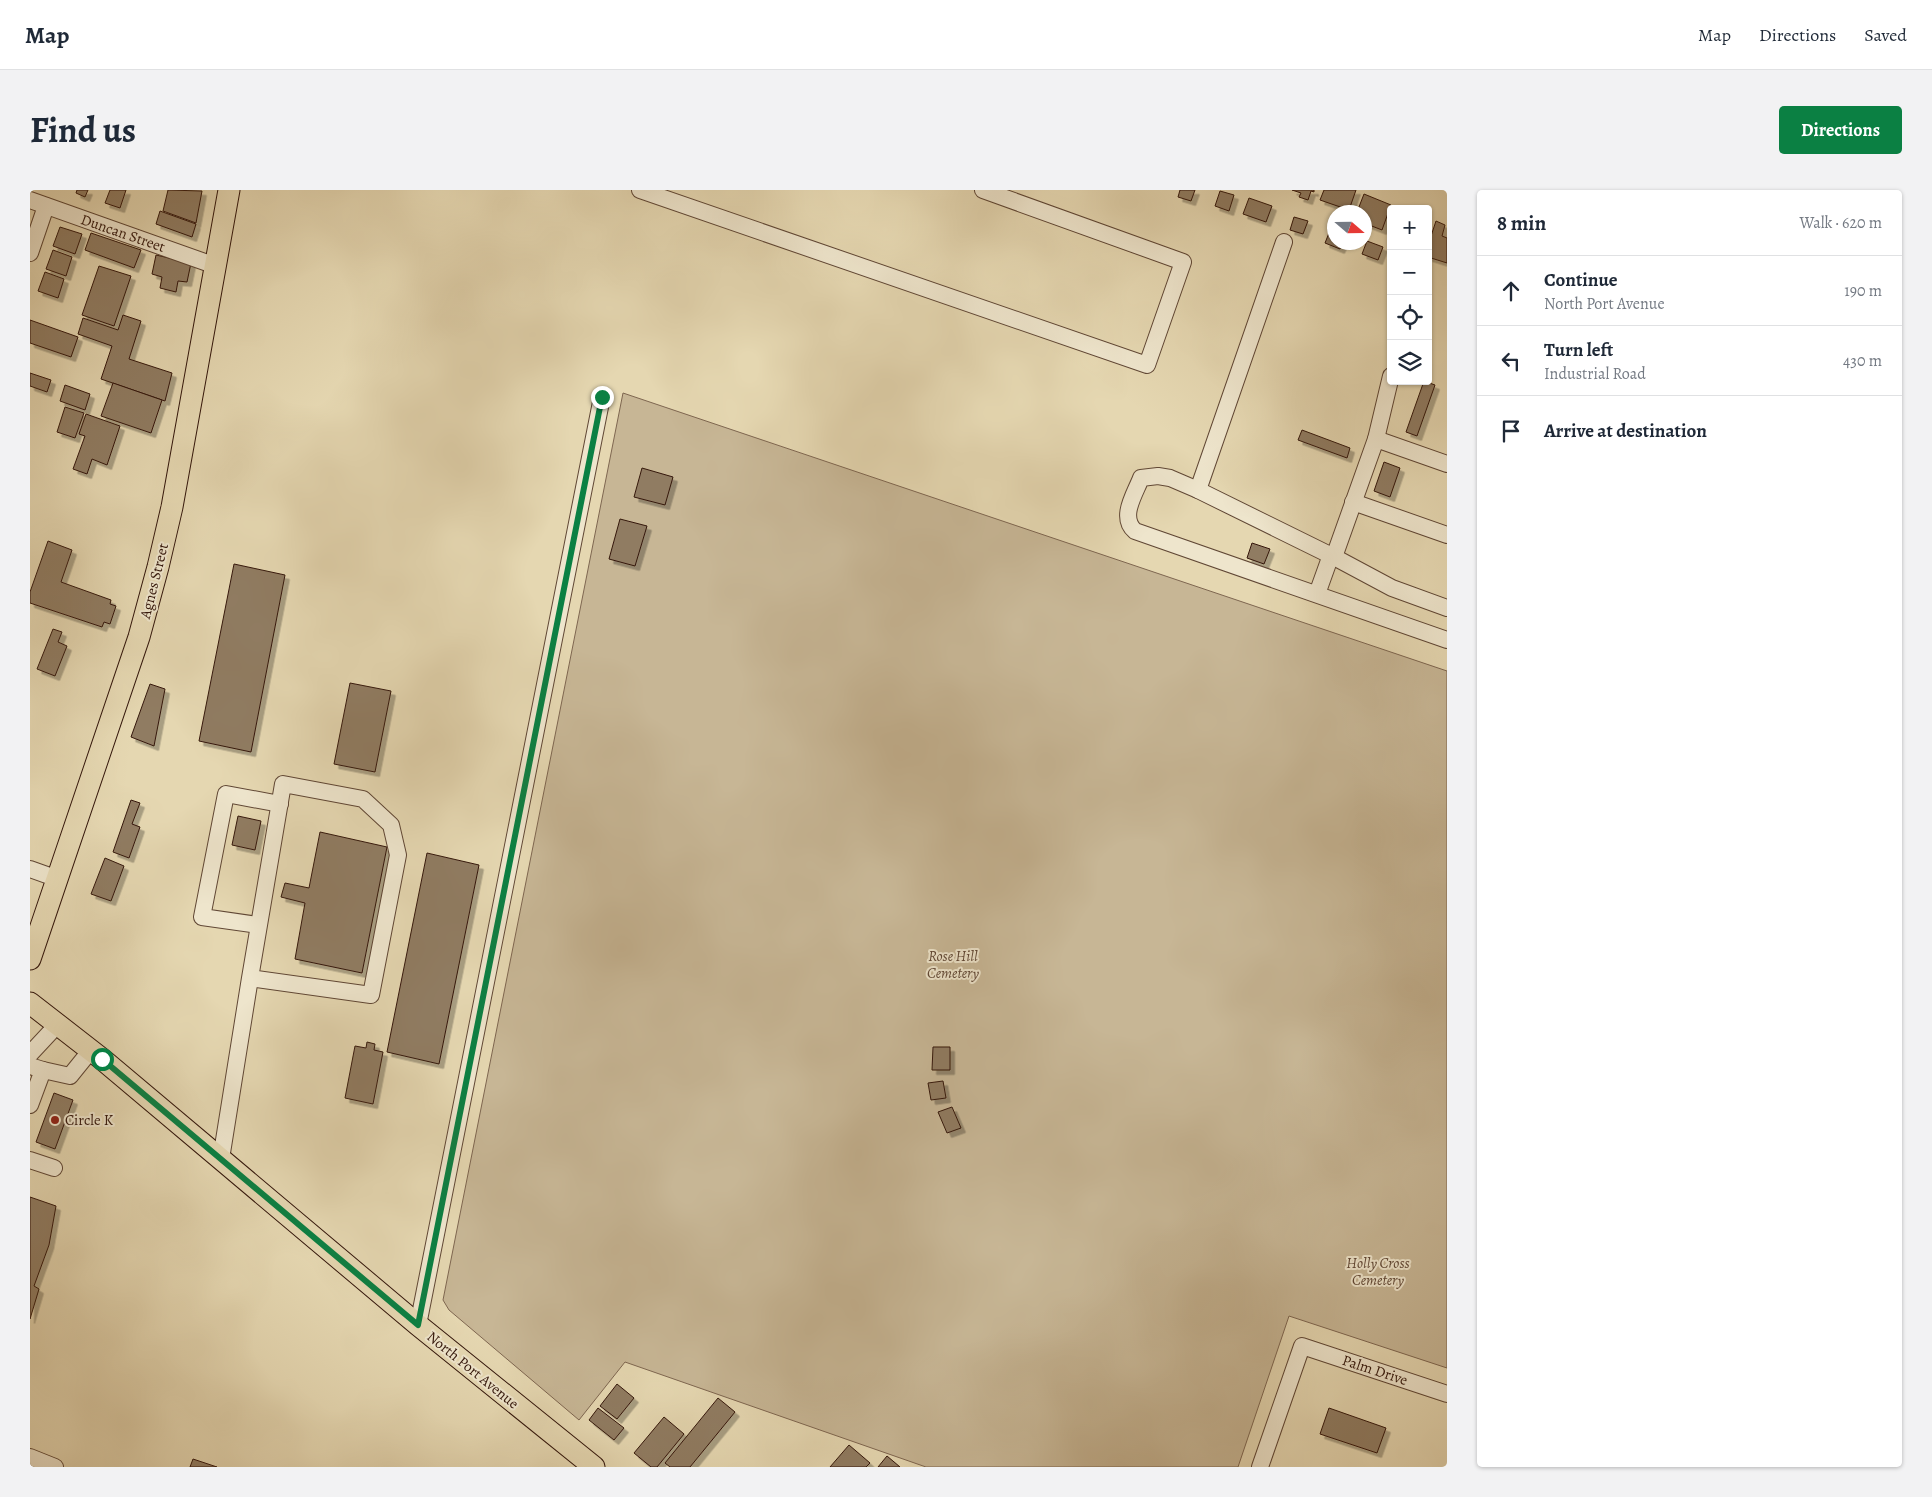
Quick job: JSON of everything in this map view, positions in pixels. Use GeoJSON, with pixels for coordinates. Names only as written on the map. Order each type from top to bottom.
{"type":"FeatureCollection","features":[{"type":"Feature","properties":{"kind":"main road","name":"Agnes Street"},"geometry":{"type":"LineString","coordinates":[[30,959],[139,637],[158,567],[172,507],[229,190]]}},
{"type":"Feature","properties":{"kind":"main road","name":"North Port Avenue"},"geometry":{"type":"LineString","coordinates":[[30,1003],[91,1050],[418,1325],[594,1467]]}},
{"type":"Feature","properties":{"kind":"street"},"geometry":{"type":"LineString","coordinates":[[640,190],[1148,365],[1183,262],[983,190]]}},
{"type":"Feature","properties":{"kind":"street","name":"Duncan Street"},"geometry":{"type":"LineString","coordinates":[[30,200],[216,266]]}},
{"type":"Feature","properties":{"kind":"street"},"geometry":{"type":"LineString","coordinates":[[30,253],[46,206]]}},
{"type":"Feature","properties":{"kind":"street"},"geometry":{"type":"LineString","coordinates":[[1198,490],[1284,242]]}},
{"type":"Feature","properties":{"kind":"street"},"geometry":{"type":"LineString","coordinates":[[1317,594],[1376,439],[1389,385]]}},
{"type":"Feature","properties":{"kind":"street"},"geometry":{"type":"LineString","coordinates":[[418,1325],[602,397]]}},
{"type":"Feature","properties":{"kind":"street"},"geometry":{"type":"LineString","coordinates":[[1376,439],[1447,464]]}},
{"type":"Feature","properties":{"kind":"street"},"geometry":{"type":"LineString","coordinates":[[1447,608],[1392,588],[1332,556],[1170,478],[1158,476],[1141,478],[1127,516],[1128,523],[1134,531],[1447,640]]}},
{"type":"Feature","properties":{"kind":"street"},"geometry":{"type":"LineString","coordinates":[[1353,502],[1447,535]]}},
{"type":"Feature","properties":{"kind":"street"},"geometry":{"type":"LineString","coordinates":[[221,1159],[258,925],[283,784],[363,799],[391,825],[398,855],[371,995],[250,978]]}},
{"type":"Feature","properties":{"kind":"street"},"geometry":{"type":"LineString","coordinates":[[258,925],[202,917],[226,794],[280,804]]}},
{"type":"Feature","properties":{"kind":"street"},"geometry":{"type":"LineString","coordinates":[[30,869],[58,879]]}},
{"type":"Feature","properties":{"kind":"street"},"geometry":{"type":"LineString","coordinates":[[30,1054],[58,1024]]}},
{"type":"Feature","properties":{"kind":"street"},"geometry":{"type":"LineString","coordinates":[[31,1102],[37,1068],[70,1076],[91,1050]]}},
{"type":"Feature","properties":{"kind":"street"},"geometry":{"type":"LineString","coordinates":[[30,1160],[54,1168]]}},
{"type":"Feature","properties":{"kind":"street","name":"Palm Drive"},"geometry":{"type":"LineString","coordinates":[[1260,1467],[1302,1346],[1447,1394]]}},
{"type":"Feature","properties":{"kind":"street"},"geometry":{"type":"LineString","coordinates":[[30,1457],[55,1467]]}},
{"type":"Feature","properties":{"kind":"green space","name":"Rose Hill Cemetery"},"geometry":{"type":"Polygon","coordinates":[[[623,393],[1447,671],[1447,1368],[1289,1316],[1238,1467],[926,1467],[625,1362],[579,1420],[449,1310],[443,1300],[623,393]]]}},
{"type":"Feature","properties":{"kind":"building"},"geometry":{"type":"Polygon","coordinates":[[[77,190],[88,190],[85,197],[76,193],[77,190]]]}},
{"type":"Feature","properties":{"kind":"building"},"geometry":{"type":"Polygon","coordinates":[[[110,190],[126,190],[120,208],[105,203],[110,190]]]}},
{"type":"Feature","properties":{"kind":"building"},"geometry":{"type":"Polygon","coordinates":[[[168,190],[202,191],[196,223],[163,211],[168,190]]]}},
{"type":"Feature","properties":{"kind":"building"},"geometry":{"type":"Polygon","coordinates":[[[1180,190],[1195,190],[1191,201],[1178,197],[1180,190]]]}},
{"type":"Feature","properties":{"kind":"building"},"geometry":{"type":"Polygon","coordinates":[[[1292,190],[1314,190],[1314,192],[1311,191],[1308,200],[1299,197],[1301,193],[1292,190]]]}},
{"type":"Feature","properties":{"kind":"building"},"geometry":{"type":"Polygon","coordinates":[[[1324,190],[1356,190],[1351,205],[1334,205],[1320,200],[1324,190]]]}},
{"type":"Feature","properties":{"kind":"building"},"geometry":{"type":"Polygon","coordinates":[[[1220,191],[1234,195],[1229,211],[1215,206],[1220,191]]]}},
{"type":"Feature","properties":{"kind":"building"},"geometry":{"type":"Polygon","coordinates":[[[1364,194],[1391,205],[1387,205],[1387,216],[1382,230],[1372,226],[1372,205],[1360,205],[1364,194]]]}},
{"type":"Feature","properties":{"kind":"building"},"geometry":{"type":"Polygon","coordinates":[[[1249,198],[1272,206],[1266,222],[1243,214],[1249,198]]]}},
{"type":"Feature","properties":{"kind":"building"},"geometry":{"type":"Polygon","coordinates":[[[160,211],[196,224],[192,237],[156,224],[160,211]]]}},
{"type":"Feature","properties":{"kind":"building"},"geometry":{"type":"Polygon","coordinates":[[[1294,217],[1308,221],[1303,234],[1290,230],[1294,217]]]}},
{"type":"Feature","properties":{"kind":"building"},"geometry":{"type":"Polygon","coordinates":[[[1436,221],[1445,225],[1442,236],[1447,238],[1447,263],[1432,258],[1432,233],[1436,221]]]}},
{"type":"Feature","properties":{"kind":"building"},"geometry":{"type":"Polygon","coordinates":[[[60,227],[82,234],[75,254],[53,246],[60,227]]]}},
{"type":"Feature","properties":{"kind":"building"},"geometry":{"type":"Polygon","coordinates":[[[91,233],[141,250],[134,268],[85,250],[91,233]]]}},
{"type":"Feature","properties":{"kind":"building"},"geometry":{"type":"Polygon","coordinates":[[[1372,243],[1383,247],[1378,260],[1362,254],[1364,250],[1372,250],[1372,243]]]}},
{"type":"Feature","properties":{"kind":"building"},"geometry":{"type":"Polygon","coordinates":[[[53,250],[72,257],[66,276],[46,269],[53,250]]]}},
{"type":"Feature","properties":{"kind":"building"},"geometry":{"type":"Polygon","coordinates":[[[156,255],[191,263],[187,282],[178,281],[176,292],[160,288],[162,277],[152,274],[156,255]]]}},
{"type":"Feature","properties":{"kind":"building"},"geometry":{"type":"Polygon","coordinates":[[[99,266],[131,276],[114,326],[82,315],[99,266]]]}},
{"type":"Feature","properties":{"kind":"building"},"geometry":{"type":"Polygon","coordinates":[[[45,272],[64,279],[58,298],[38,291],[45,272]]]}},
{"type":"Feature","properties":{"kind":"building"},"geometry":{"type":"Polygon","coordinates":[[[123,315],[141,321],[129,359],[172,373],[165,401],[101,379],[112,346],[78,334],[83,318],[118,330],[123,315]]]}},
{"type":"Feature","properties":{"kind":"building"},"geometry":{"type":"Polygon","coordinates":[[[30,320],[78,337],[71,357],[30,343],[30,320]]]}},
{"type":"Feature","properties":{"kind":"building"},"geometry":{"type":"Polygon","coordinates":[[[30,373],[51,380],[47,392],[30,386],[30,373]]]}},
{"type":"Feature","properties":{"kind":"building"},"geometry":{"type":"Polygon","coordinates":[[[113,383],[162,400],[151,433],[101,416],[113,383]]]}},
{"type":"Feature","properties":{"kind":"building"},"geometry":{"type":"Polygon","coordinates":[[[65,385],[90,394],[85,410],[60,401],[65,385]]]}},
{"type":"Feature","properties":{"kind":"building"},"geometry":{"type":"Polygon","coordinates":[[[1423,385],[1435,385],[1417,436],[1406,432],[1423,385]]]}},
{"type":"Feature","properties":{"kind":"building"},"geometry":{"type":"Polygon","coordinates":[[[65,407],[84,413],[75,438],[57,432],[65,407]]]}},
{"type":"Feature","properties":{"kind":"building"},"geometry":{"type":"Polygon","coordinates":[[[86,414],[120,426],[107,465],[92,459],[87,474],[73,469],[85,436],[79,434],[86,414]]]}},
{"type":"Feature","properties":{"kind":"building"},"geometry":{"type":"Polygon","coordinates":[[[1302,430],[1350,448],[1347,458],[1298,440],[1302,430]]]}},
{"type":"Feature","properties":{"kind":"building"},"geometry":{"type":"Polygon","coordinates":[[[1384,462],[1400,468],[1390,497],[1374,491],[1384,462]]]}},
{"type":"Feature","properties":{"kind":"building"},"geometry":{"type":"Polygon","coordinates":[[[642,468],[673,477],[665,505],[634,497],[642,468]]]}},
{"type":"Feature","properties":{"kind":"building"},"geometry":{"type":"Polygon","coordinates":[[[620,519],[647,526],[635,566],[609,559],[620,519]]]}},
{"type":"Feature","properties":{"kind":"building"},"geometry":{"type":"Polygon","coordinates":[[[48,541],[72,550],[61,582],[111,600],[110,604],[116,606],[110,624],[104,622],[102,627],[30,603],[30,592],[48,541]]]}},
{"type":"Feature","properties":{"kind":"building"},"geometry":{"type":"Polygon","coordinates":[[[1252,543],[1270,549],[1264,564],[1247,558],[1252,543]]]}},
{"type":"Feature","properties":{"kind":"building"},"geometry":{"type":"Polygon","coordinates":[[[234,564],[285,575],[251,752],[199,741],[234,564]]]}},
{"type":"Feature","properties":{"kind":"building"},"geometry":{"type":"Polygon","coordinates":[[[53,629],[62,632],[58,642],[67,646],[55,676],[37,669],[53,629]]]}},
{"type":"Feature","properties":{"kind":"building"},"geometry":{"type":"Polygon","coordinates":[[[350,683],[391,691],[375,772],[334,764],[350,683]]]}},
{"type":"Feature","properties":{"kind":"building"},"geometry":{"type":"Polygon","coordinates":[[[150,684],[165,689],[154,746],[131,737],[150,684]]]}},
{"type":"Feature","properties":{"kind":"building"},"geometry":{"type":"Polygon","coordinates":[[[131,800],[140,803],[132,824],[140,827],[129,858],[113,852],[131,800]]]}},
{"type":"Feature","properties":{"kind":"building"},"geometry":{"type":"Polygon","coordinates":[[[238,816],[261,821],[255,850],[232,845],[238,816]]]}},
{"type":"Feature","properties":{"kind":"building"},"geometry":{"type":"Polygon","coordinates":[[[320,832],[387,847],[362,973],[295,959],[305,903],[281,897],[285,883],[309,888],[320,832]]]}},
{"type":"Feature","properties":{"kind":"building"},"geometry":{"type":"Polygon","coordinates":[[[427,853],[479,865],[439,1064],[387,1052],[427,853]]]}},
{"type":"Feature","properties":{"kind":"building"},"geometry":{"type":"Polygon","coordinates":[[[105,858],[124,866],[111,901],[91,894],[105,858]]]}},
{"type":"Feature","properties":{"kind":"building"},"geometry":{"type":"Polygon","coordinates":[[[367,1042],[375,1044],[374,1050],[383,1052],[373,1104],[345,1098],[355,1046],[366,1048],[367,1042]]]}},
{"type":"Feature","properties":{"kind":"building"},"geometry":{"type":"Polygon","coordinates":[[[933,1047],[950,1047],[950,1070],[932,1070],[933,1047]]]}},
{"type":"Feature","properties":{"kind":"building"},"geometry":{"type":"Polygon","coordinates":[[[943,1081],[946,1098],[931,1100],[928,1083],[943,1081]]]}},
{"type":"Feature","properties":{"kind":"building"},"geometry":{"type":"Polygon","coordinates":[[[54,1093],[73,1100],[55,1149],[36,1142],[54,1093]]]}},
{"type":"Feature","properties":{"kind":"building"},"geometry":{"type":"Polygon","coordinates":[[[952,1107],[961,1128],[947,1133],[938,1112],[952,1107]]]}},
{"type":"Feature","properties":{"kind":"building"},"geometry":{"type":"Polygon","coordinates":[[[30,1197],[56,1206],[49,1245],[34,1286],[39,1289],[30,1319],[30,1197]]]}},
{"type":"Feature","properties":{"kind":"building"},"geometry":{"type":"Polygon","coordinates":[[[617,1384],[634,1398],[617,1419],[600,1406],[617,1384]]]}},
{"type":"Feature","properties":{"kind":"building"},"geometry":{"type":"Polygon","coordinates":[[[718,1398],[735,1412],[690,1467],[670,1467],[665,1463],[718,1398]]]}},
{"type":"Feature","properties":{"kind":"building"},"geometry":{"type":"Polygon","coordinates":[[[598,1408],[624,1428],[614,1440],[589,1420],[598,1408]]]}},
{"type":"Feature","properties":{"kind":"building"},"geometry":{"type":"Polygon","coordinates":[[[1329,1408],[1386,1428],[1377,1453],[1320,1434],[1329,1408]]]}},
{"type":"Feature","properties":{"kind":"building"},"geometry":{"type":"Polygon","coordinates":[[[664,1417],[684,1434],[657,1467],[651,1467],[634,1453],[664,1417]]]}},
{"type":"Feature","properties":{"kind":"building"},"geometry":{"type":"Polygon","coordinates":[[[849,1445],[870,1463],[866,1467],[830,1467],[849,1445]]]}},
{"type":"Feature","properties":{"kind":"building"},"geometry":{"type":"Polygon","coordinates":[[[887,1456],[900,1467],[878,1467],[887,1456]]]}},
{"type":"Feature","properties":{"kind":"building"},"geometry":{"type":"Polygon","coordinates":[[[193,1459],[217,1467],[190,1467],[193,1459]]]}},
{"type":"Feature","properties":{"kind":"place","name":"Circle K"},"geometry":{"type":"Point","coordinates":[55,1120]}},
{"type":"Feature","properties":{"kind":"route"},"geometry":{"type":"LineString","coordinates":[[102,1059],[418,1325],[602,397]]}},
{"type":"Feature","properties":{"kind":"park label","name":"Holly Cross Cemetery"},"geometry":{"type":"Point","coordinates":[1378,1272]}}]}
